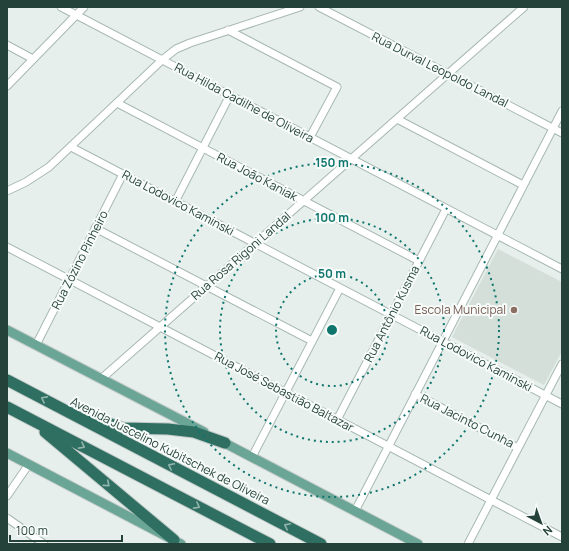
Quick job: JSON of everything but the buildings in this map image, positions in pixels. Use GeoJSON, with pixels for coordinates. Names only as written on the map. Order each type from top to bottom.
{"type":"FeatureCollection","features":[{"type":"Feature","properties":{"kind":"highway","name":"Avenida Juscelino Kubitschek de Oliveira"},"geometry":{"type":"LineString","coordinates":[[7,380],[321,544]]}},
{"type":"Feature","properties":{"kind":"highway"},"geometry":{"type":"LineString","coordinates":[[7,407],[270,544]]}},
{"type":"Feature","properties":{"kind":"highway"},"geometry":{"type":"LineString","coordinates":[[58,407],[123,428],[183,430],[194,432],[225,443]]}},
{"type":"Feature","properties":{"kind":"highway"},"geometry":{"type":"LineString","coordinates":[[23,415],[74,455],[178,542]]}},
{"type":"Feature","properties":{"kind":"main road"},"geometry":{"type":"LineString","coordinates":[[7,330],[418,544]]}},
{"type":"Feature","properties":{"kind":"main road"},"geometry":{"type":"LineString","coordinates":[[7,453],[178,542]]}},
{"type":"Feature","properties":{"kind":"street","name":"Rua Hilda Cadilhe de Oliveira"},"geometry":{"type":"LineString","coordinates":[[62,7],[562,269]]}},
{"type":"Feature","properties":{"kind":"street"},"geometry":{"type":"LineString","coordinates":[[7,86],[84,7]]}},
{"type":"Feature","properties":{"kind":"street"},"geometry":{"type":"LineString","coordinates":[[7,191],[39,174],[71,147],[171,52],[183,46],[228,30],[300,7]]}},
{"type":"Feature","properties":{"kind":"street","name":"Rua Durval Leopoldo Landal"},"geometry":{"type":"LineString","coordinates":[[319,7],[562,133]]}},
{"type":"Feature","properties":{"kind":"street","name":"Rua Rosa Rigoni Landal"},"geometry":{"type":"LineString","coordinates":[[101,379],[524,7]]}},
{"type":"Feature","properties":{"kind":"street"},"geometry":{"type":"LineString","coordinates":[[228,30],[337,87],[310,137]]}},
{"type":"Feature","properties":{"kind":"street"},"geometry":{"type":"LineString","coordinates":[[7,45],[33,58]]}},
{"type":"Feature","properties":{"kind":"street"},"geometry":{"type":"LineString","coordinates":[[175,202],[230,95]]}},
{"type":"Feature","properties":{"kind":"street","name":"Rua João Kaniak"},"geometry":{"type":"LineString","coordinates":[[117,103],[419,261]]}},
{"type":"Feature","properties":{"kind":"street"},"geometry":{"type":"LineString","coordinates":[[355,511],[562,111]]}},
{"type":"Feature","properties":{"kind":"street"},"geometry":{"type":"LineString","coordinates":[[397,119],[523,185]]}},
{"type":"Feature","properties":{"kind":"street","name":"Rua Lodovico Kaminski"},"geometry":{"type":"LineString","coordinates":[[71,147],[562,404]]}},
{"type":"Feature","properties":{"kind":"street","name":"Rua Zózino Pinheiro"},"geometry":{"type":"LineString","coordinates":[[36,345],[123,174]]}},
{"type":"Feature","properties":{"kind":"street","name":"Rua Antônio Kusma"},"geometry":{"type":"LineString","coordinates":[[337,420],[446,208]]}},
{"type":"Feature","properties":{"kind":"street"},"geometry":{"type":"LineString","coordinates":[[95,228],[312,341]]}},
{"type":"Feature","properties":{"kind":"street","name":"Rua José Sebastião Baltazar"},"geometry":{"type":"LineString","coordinates":[[7,247],[562,537]]}},
{"type":"Feature","properties":{"kind":"street"},"geometry":{"type":"LineString","coordinates":[[252,457],[340,288]]}},
{"type":"Feature","properties":{"kind":"street"},"geometry":{"type":"LineString","coordinates":[[468,544],[562,364]]}},
{"type":"Feature","properties":{"kind":"street","name":"Rua Jacinto Cunha"},"geometry":{"type":"LineString","coordinates":[[415,394],[518,448]]}},
{"type":"Feature","properties":{"kind":"street"},"geometry":{"type":"LineString","coordinates":[[7,496],[29,464]]}},
{"type":"Feature","properties":{"kind":"street"},"geometry":{"type":"LineString","coordinates":[[7,518],[44,544]]}},
{"type":"Feature","properties":{"kind":"shaded area","name":"Escola Municipal"},"geometry":{"type":"Polygon","coordinates":[[[498,249],[562,282],[562,351],[544,385],[452,337],[498,249]]]}},
{"type":"Feature","properties":{"kind":"place","name":"Escola Municipal"},"geometry":{"type":"Point","coordinates":[514,310]}}]}
